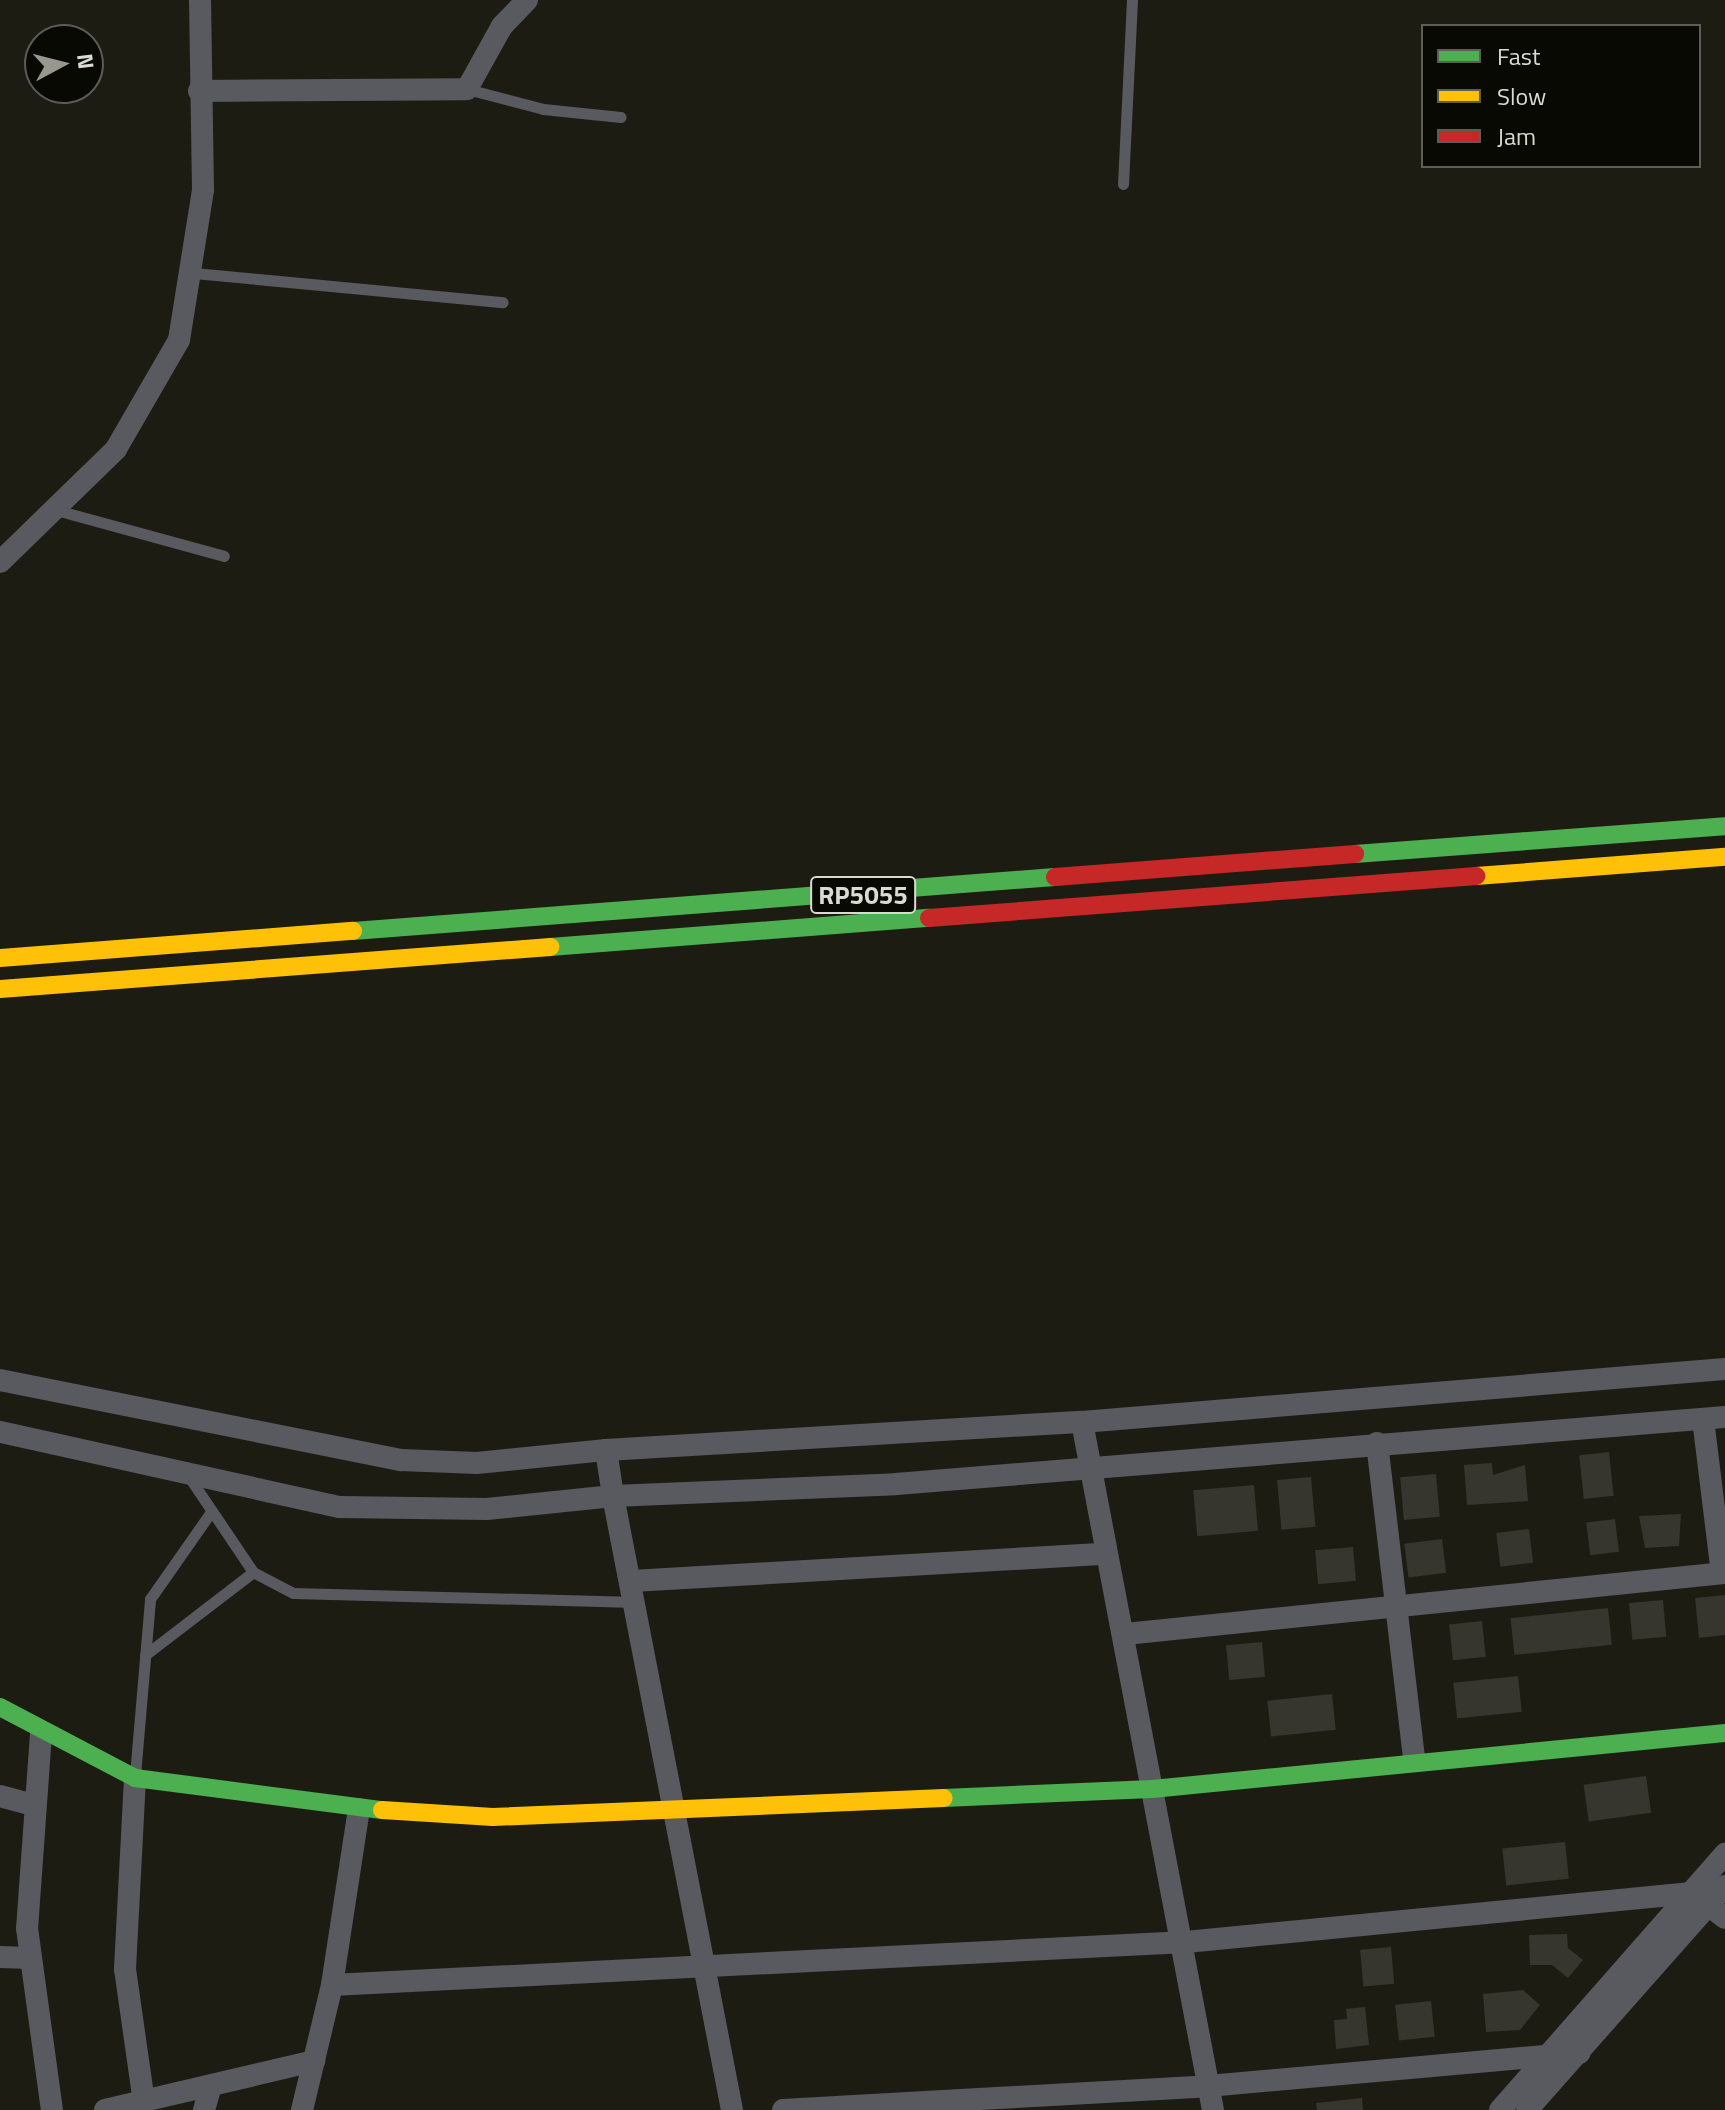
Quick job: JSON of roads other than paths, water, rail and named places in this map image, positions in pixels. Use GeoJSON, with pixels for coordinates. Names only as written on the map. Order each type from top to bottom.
{"type":"FeatureCollection","features":[{"type":"Feature","properties":{"kind":"main road","name":"RP5055"},"geometry":{"type":"LineString","coordinates":[[0,958],[1725,826]]}},
{"type":"Feature","properties":{"kind":"main road","name":"RP5055"},"geometry":{"type":"LineString","coordinates":[[0,989],[1725,857]]}},
{"type":"Feature","properties":{"kind":"main road"},"geometry":{"type":"LineString","coordinates":[[0,1707],[41,1734],[135,1778],[359,1809],[493,1817],[678,1813],[1152,1789],[1414,1760],[1725,1733]]}},
{"type":"Feature","properties":{"kind":"street"},"geometry":{"type":"LineString","coordinates":[[0,562],[56,510],[139,419],[179,340],[194,273],[203,190],[199,91],[200,0]]}},
{"type":"Feature","properties":{"kind":"street"},"geometry":{"type":"LineString","coordinates":[[199,91],[467,89],[502,26],[527,0]]}},
{"type":"Feature","properties":{"kind":"street"},"geometry":{"type":"LineString","coordinates":[[0,1380],[388,1458],[477,1463],[606,1450],[1082,1422],[1725,1369]]}},
{"type":"Feature","properties":{"kind":"street"},"geometry":{"type":"LineString","coordinates":[[0,1432],[185,1470],[296,1501],[401,1511],[1089,1469],[1377,1443],[1714,1418],[1723,1573],[1394,1604],[1125,1634]]}},
{"type":"Feature","properties":{"kind":"street"},"geometry":{"type":"LineString","coordinates":[[1082,1422],[1104,1554],[1125,1634],[1152,1789],[1186,1942],[1213,2110]]}},
{"type":"Feature","properties":{"kind":"street"},"geometry":{"type":"LineString","coordinates":[[1377,1443],[1414,1760]]}},
{"type":"Feature","properties":{"kind":"street"},"geometry":{"type":"LineString","coordinates":[[606,1450],[678,1813],[732,2110]]}},
{"type":"Feature","properties":{"kind":"street"},"geometry":{"type":"LineString","coordinates":[[634,1592],[1104,1554]]}},
{"type":"Feature","properties":{"kind":"street"},"geometry":{"type":"LineString","coordinates":[[41,1734],[33,1805],[30,1958],[52,2110]]}},
{"type":"Feature","properties":{"kind":"street"},"geometry":{"type":"LineString","coordinates":[[135,1778],[125,1969],[144,2102]]}},
{"type":"Feature","properties":{"kind":"street"},"geometry":{"type":"LineString","coordinates":[[0,1796],[33,1805]]}},
{"type":"Feature","properties":{"kind":"street"},"geometry":{"type":"LineString","coordinates":[[302,2110],[332,1985],[359,1809]]}},
{"type":"Feature","properties":{"kind":"street"},"geometry":{"type":"LineString","coordinates":[[1500,2110],[1547,2055],[1708,1906],[1725,1854]]}},
{"type":"Feature","properties":{"kind":"street"},"geometry":{"type":"LineString","coordinates":[[1527,2110],[1725,1886]]}},
{"type":"Feature","properties":{"kind":"street"},"geometry":{"type":"LineString","coordinates":[[332,1985],[708,1971],[1708,1906]]}},
{"type":"Feature","properties":{"kind":"street"},"geometry":{"type":"LineString","coordinates":[[0,1957],[30,1958]]}},
{"type":"Feature","properties":{"kind":"street"},"geometry":{"type":"LineString","coordinates":[[783,2110],[1208,2086],[1580,2053]]}},
{"type":"Feature","properties":{"kind":"street"},"geometry":{"type":"LineString","coordinates":[[105,2110],[314,2061]]}},
{"type":"Feature","properties":{"kind":"street"},"geometry":{"type":"LineString","coordinates":[[204,2110],[211,2086]]}},
{"type":"Feature","properties":{"kind":"lane"},"geometry":{"type":"LineString","coordinates":[[1123,184],[1132,0]]}},
{"type":"Feature","properties":{"kind":"lane"},"geometry":{"type":"LineString","coordinates":[[467,89],[543,109],[621,117]]}},
{"type":"Feature","properties":{"kind":"lane"},"geometry":{"type":"LineString","coordinates":[[194,273],[503,302]]}},
{"type":"Feature","properties":{"kind":"lane"},"geometry":{"type":"LineString","coordinates":[[56,510],[224,556]]}},
{"type":"Feature","properties":{"kind":"lane"},"geometry":{"type":"LineString","coordinates":[[185,1470],[253,1572],[311,1596],[634,1592]]}},
{"type":"Feature","properties":{"kind":"lane"},"geometry":{"type":"LineString","coordinates":[[135,1778],[150,1599],[211,1512]]}},
{"type":"Feature","properties":{"kind":"lane"},"geometry":{"type":"LineString","coordinates":[[145,1655],[253,1572]]}}]}
